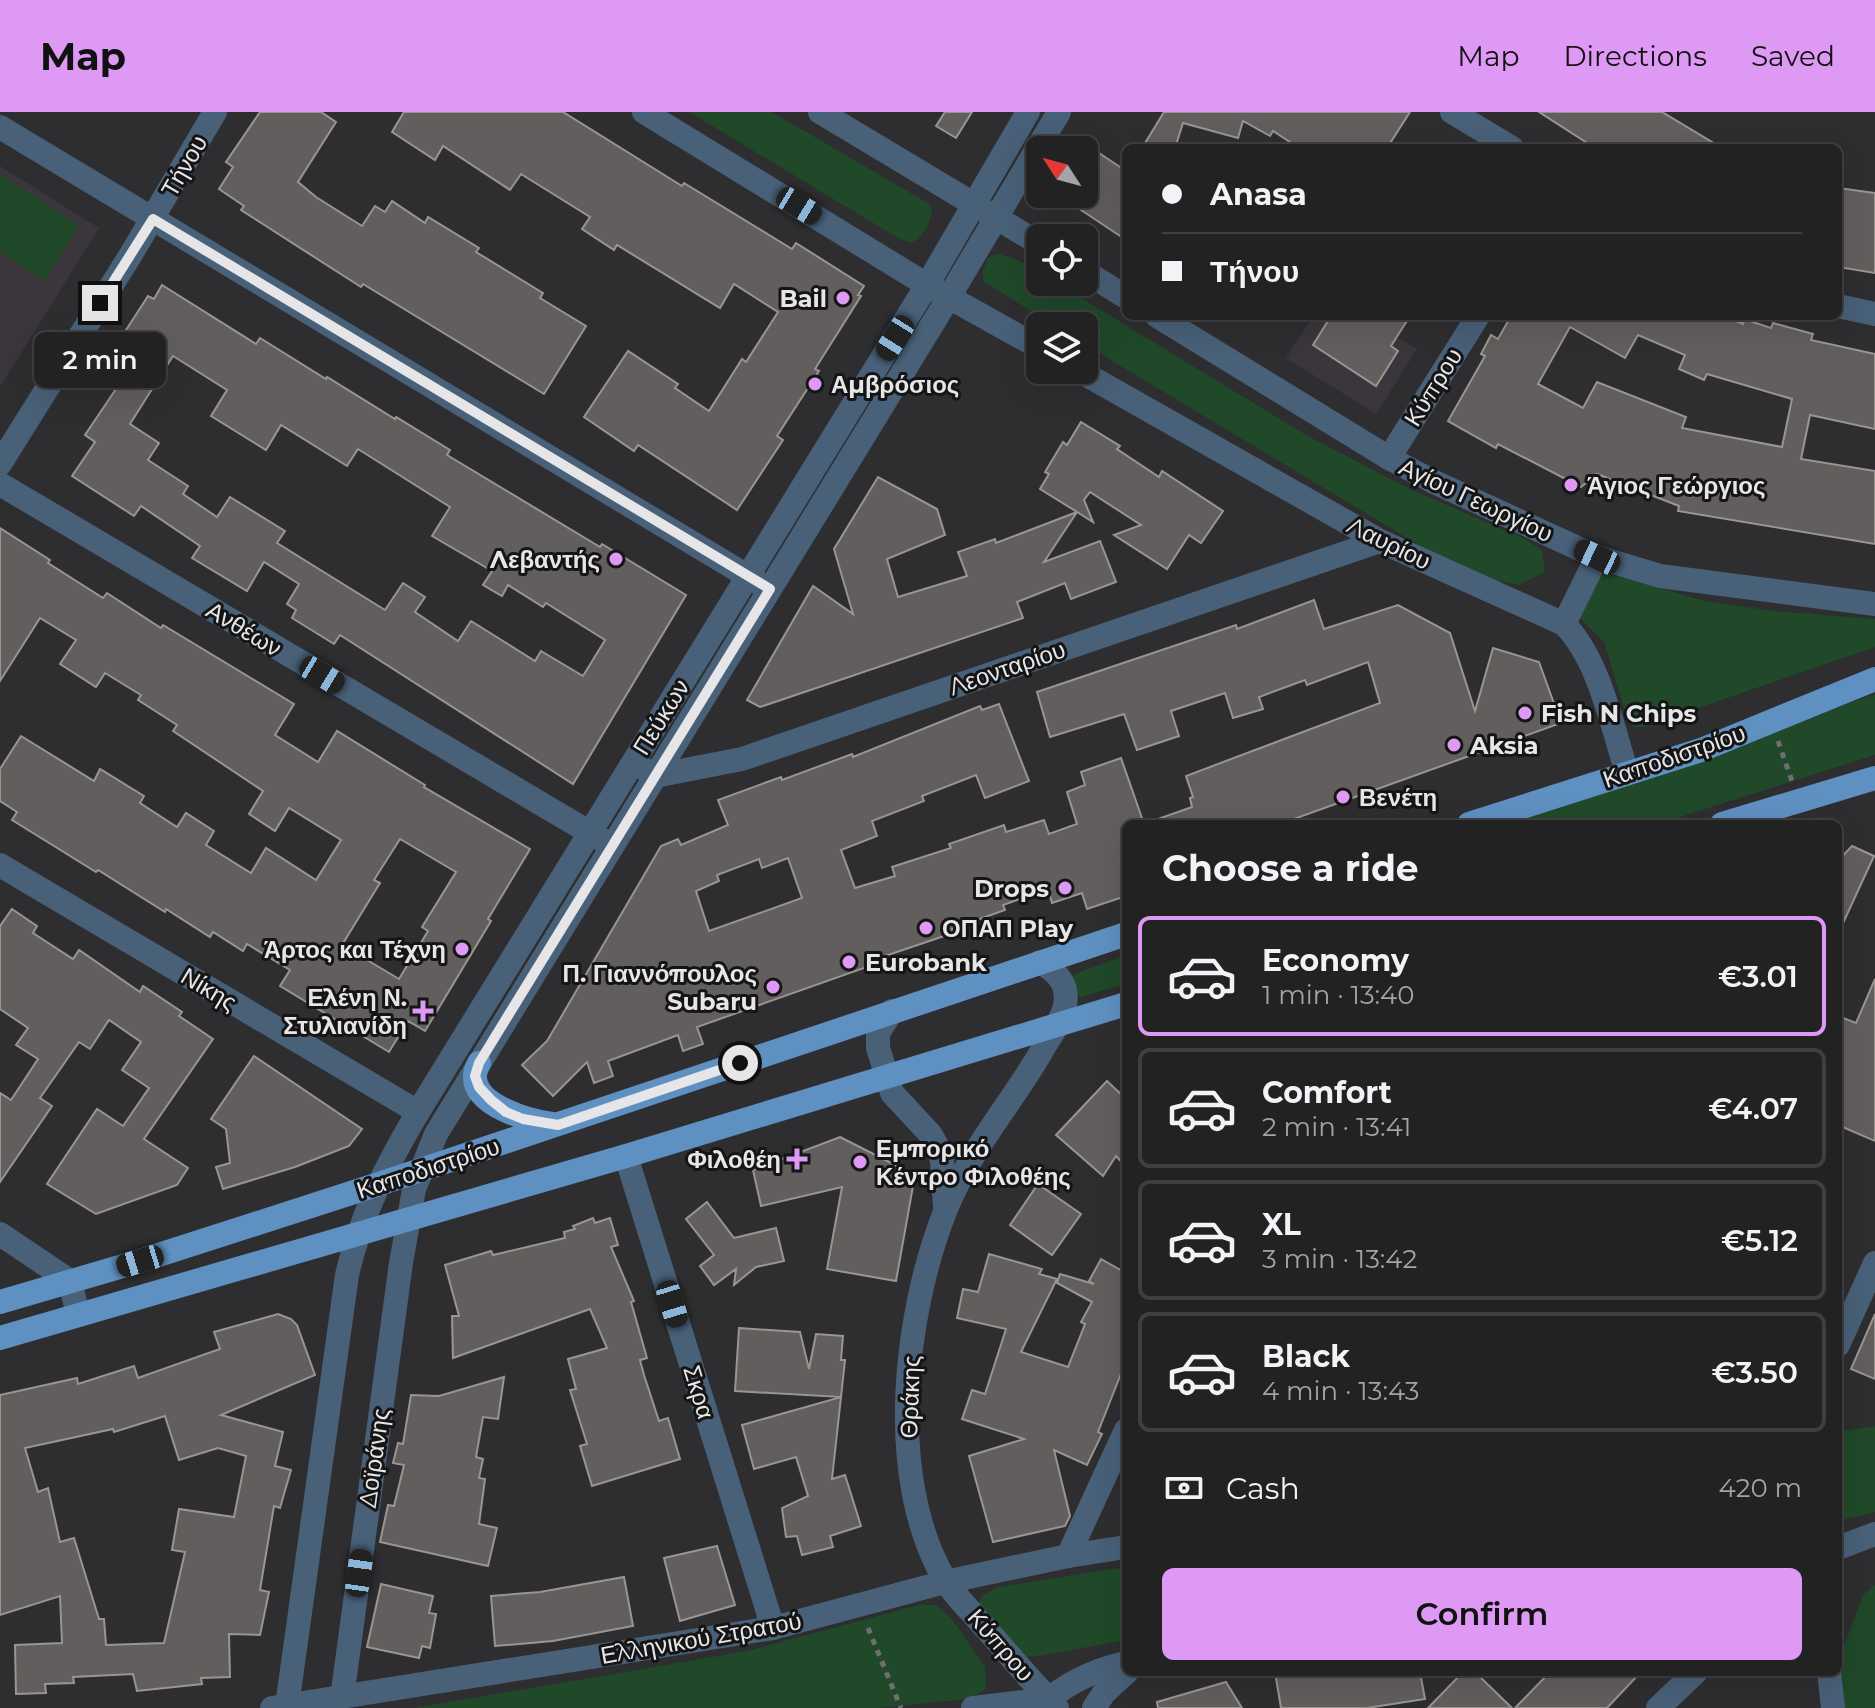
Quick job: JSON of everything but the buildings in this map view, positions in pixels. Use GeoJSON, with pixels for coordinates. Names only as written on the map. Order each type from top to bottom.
{"type":"FeatureCollection","features":[{"type":"Feature","properties":{"kind":"main road","name":"Καποδιστρίου"},"geometry":{"type":"LineString","coordinates":[[1481,820],[1701,750],[1875,679]]}},
{"type":"Feature","properties":{"kind":"main road"},"geometry":{"type":"LineString","coordinates":[[1735,820],[1875,778]]}},
{"type":"Feature","properties":{"kind":"main road","name":"Καποδιστρίου"},"geometry":{"type":"LineString","coordinates":[[0,1302],[379,1184],[1122,935]]}},
{"type":"Feature","properties":{"kind":"main road","name":"Καποδιστρίου"},"geometry":{"type":"LineString","coordinates":[[0,1338],[626,1156],[1122,1005]]}},
{"type":"Feature","properties":{"kind":"main road"},"geometry":{"type":"LineString","coordinates":[[479,1063],[475,1076],[479,1087],[506,1112],[523,1119],[558,1125]]}},
{"type":"Feature","properties":{"kind":"street","name":"Τήνου"},"geometry":{"type":"LineString","coordinates":[[0,464],[153,219],[215,112]]}},
{"type":"Feature","properties":{"kind":"street"},"geometry":{"type":"LineString","coordinates":[[644,112],[927,285],[1026,340]]}},
{"type":"Feature","properties":{"kind":"street"},"geometry":{"type":"LineString","coordinates":[[820,112],[1026,236]]}},
{"type":"Feature","properties":{"kind":"street","name":"Πεύκων"},"geometry":{"type":"LineString","coordinates":[[356,1234],[418,1112],[927,285],[1028,112]]}},
{"type":"Feature","properties":{"kind":"street","name":"Πεύκων"},"geometry":{"type":"LineString","coordinates":[[408,1219],[414,1189],[436,1134],[1059,112]]}},
{"type":"Feature","properties":{"kind":"street"},"geometry":{"type":"LineString","coordinates":[[1452,112],[1505,144]]}},
{"type":"Feature","properties":{"kind":"street"},"geometry":{"type":"LineString","coordinates":[[0,127],[770,589]]}},
{"type":"Feature","properties":{"kind":"street"},"geometry":{"type":"LineString","coordinates":[[1098,280],[1122,295]]}},
{"type":"Feature","properties":{"kind":"street"},"geometry":{"type":"LineString","coordinates":[[1842,307],[1875,314]]}},
{"type":"Feature","properties":{"kind":"street","name":"Αγίου Γεωργίου"},"geometry":{"type":"LineString","coordinates":[[1164,320],[1389,458],[1597,557],[1660,576],[1875,604]]}},
{"type":"Feature","properties":{"kind":"street","name":"Κύπρου"},"geometry":{"type":"LineString","coordinates":[[1389,458],[1475,320]]}},
{"type":"Feature","properties":{"kind":"street","name":"Λαυρίου"},"geometry":{"type":"LineString","coordinates":[[1098,381],[1380,541],[1564,624]]}},
{"type":"Feature","properties":{"kind":"street","name":"Ανθέων"},"geometry":{"type":"LineString","coordinates":[[0,484],[612,846]]}},
{"type":"Feature","properties":{"kind":"street","name":"Λεονταρίου"},"geometry":{"type":"LineString","coordinates":[[655,776],[742,759],[1380,541]]}},
{"type":"Feature","properties":{"kind":"street"},"geometry":{"type":"LineString","coordinates":[[1597,557],[1564,624],[1578,640],[1591,665],[1627,773]]}},
{"type":"Feature","properties":{"kind":"street"},"geometry":{"type":"LineString","coordinates":[[633,762],[655,776]]}},
{"type":"Feature","properties":{"kind":"street","name":"Νίκης"},"geometry":{"type":"LineString","coordinates":[[0,865],[418,1112]]}},
{"type":"Feature","properties":{"kind":"street","name":"Θράκης"},"geometry":{"type":"LineString","coordinates":[[945,1582],[926,1541],[912,1494],[907,1436],[908,1368],[917,1307],[946,1210],[971,1158],[1027,1076],[1065,1006],[1065,988],[1056,972],[1040,962]]}},
{"type":"Feature","properties":{"kind":"street","name":"Θράκης"},"geometry":{"type":"LineString","coordinates":[[892,1011],[878,1033],[877,1042],[886,1077],[892,1093],[931,1135],[938,1148],[946,1210]]}},
{"type":"Feature","properties":{"kind":"street","name":"Σκρα"},"geometry":{"type":"LineString","coordinates":[[626,1156],[773,1628]]}},
{"type":"Feature","properties":{"kind":"street","name":"Δοϊράνης"},"geometry":{"type":"LineString","coordinates":[[342,1698],[408,1219]]}},
{"type":"Feature","properties":{"kind":"street"},"geometry":{"type":"LineString","coordinates":[[0,1234],[70,1281],[78,1315]]}},
{"type":"Feature","properties":{"kind":"street"},"geometry":{"type":"LineString","coordinates":[[280,1707],[356,1234]]}},
{"type":"Feature","properties":{"kind":"street"},"geometry":{"type":"LineString","coordinates":[[1842,1336],[1875,1263]]}},
{"type":"Feature","properties":{"kind":"street"},"geometry":{"type":"LineString","coordinates":[[1068,1556],[1122,1439]]}},
{"type":"Feature","properties":{"kind":"street"},"geometry":{"type":"LineString","coordinates":[[1842,1546],[1875,1534]]}},
{"type":"Feature","properties":{"kind":"street","name":"Ελληνικού Στρατού"},"geometry":{"type":"LineString","coordinates":[[280,1707],[773,1628],[945,1582],[1122,1548]]}},
{"type":"Feature","properties":{"kind":"street","name":"Κύπρου"},"geometry":{"type":"LineString","coordinates":[[945,1582],[1048,1705]]}},
{"type":"Feature","properties":{"kind":"street"},"geometry":{"type":"LineString","coordinates":[[973,1708],[1048,1705],[1093,1673],[1122,1664]]}},
{"type":"Feature","properties":{"kind":"street"},"geometry":{"type":"LineString","coordinates":[[1094,1708],[1104,1693],[1123,1676]]}},
{"type":"Feature","properties":{"kind":"street"},"geometry":{"type":"LineString","coordinates":[[1658,1708],[1692,1676]]}},
{"type":"Feature","properties":{"kind":"street"},"geometry":{"type":"LineString","coordinates":[[1829,1676],[1833,1708]]}},
{"type":"Feature","properties":{"kind":"path"},"geometry":{"type":"LineString","coordinates":[[1771,721],[1799,801]]}},
{"type":"Feature","properties":{"kind":"path"},"geometry":{"type":"LineString","coordinates":[[858,1605],[901,1708]]}},
{"type":"Feature","properties":{"kind":"shaded area"},"geometry":{"type":"Polygon","coordinates":[[[0,166],[99,228],[0,387],[0,166]]]}},
{"type":"Feature","properties":{"kind":"shaded area"},"geometry":{"type":"Polygon","coordinates":[[[1310,320],[1369,320],[1417,349],[1376,414],[1286,358],[1310,320]]]}},
{"type":"Feature","properties":{"kind":"green space"},"geometry":{"type":"Polygon","coordinates":[[[689,112],[772,112],[926,202],[932,208],[928,224],[912,243],[898,238],[689,112]]]}},
{"type":"Feature","properties":{"kind":"green space"},"geometry":{"type":"Polygon","coordinates":[[[0,175],[79,225],[45,281],[0,252],[0,175]]]}},
{"type":"Feature","properties":{"kind":"green space"},"geometry":{"type":"Polygon","coordinates":[[[999,254],[1026,265],[1026,296],[1078,296],[1306,435],[1410,489],[1525,539],[1542,550],[1545,572],[1519,585],[1493,580],[1425,549],[1098,352],[1098,312],[1033,312],[983,281],[988,257],[999,254]]]}},
{"type":"Feature","properties":{"kind":"green space"},"geometry":{"type":"Polygon","coordinates":[[[1599,574],[1614,575],[1705,601],[1774,611],[1875,619],[1875,647],[1643,727],[1634,727],[1628,722],[1604,642],[1578,616],[1599,574]]]}},
{"type":"Feature","properties":{"kind":"green space"},"geometry":{"type":"Polygon","coordinates":[[[1875,694],[1875,755],[1671,820],[1518,820],[1875,694]]]}},
{"type":"Feature","properties":{"kind":"green space"},"geometry":{"type":"Polygon","coordinates":[[[1122,956],[1122,985],[1080,997],[1070,987],[1069,978],[1122,956]]]}},
{"type":"Feature","properties":{"kind":"green space"},"geometry":{"type":"Polygon","coordinates":[[[1875,1426],[1875,1512],[1842,1520],[1842,1431],[1875,1426]]]}},
{"type":"Feature","properties":{"kind":"green space"},"geometry":{"type":"Polygon","coordinates":[[[1122,1568],[1122,1641],[1020,1657],[978,1608],[981,1596],[998,1587],[1122,1568]]]}},
{"type":"Feature","properties":{"kind":"green space"},"geometry":{"type":"Polygon","coordinates":[[[1875,1585],[1875,1708],[1842,1708],[1839,1676],[1842,1676],[1842,1651],[1863,1595],[1875,1585]]]}},
{"type":"Feature","properties":{"kind":"green space"},"geometry":{"type":"Polygon","coordinates":[[[919,1605],[936,1605],[952,1619],[985,1667],[986,1689],[969,1699],[877,1708],[414,1708],[747,1651],[919,1605]]]}},
{"type":"Feature","properties":{"kind":"place","name":"Bail"},"geometry":{"type":"Point","coordinates":[843,298]}},
{"type":"Feature","properties":{"kind":"place","name":"Αμβρόσιος"},"geometry":{"type":"Point","coordinates":[815,384]}},
{"type":"Feature","properties":{"kind":"place","name":"Άγιος Γεώργιος"},"geometry":{"type":"Point","coordinates":[1571,485]}},
{"type":"Feature","properties":{"kind":"place","name":"Λεβαντής"},"geometry":{"type":"Point","coordinates":[616,559]}},
{"type":"Feature","properties":{"kind":"place","name":"Fish N Chips"},"geometry":{"type":"Point","coordinates":[1525,713]}},
{"type":"Feature","properties":{"kind":"place","name":"Aksia"},"geometry":{"type":"Point","coordinates":[1454,745]}},
{"type":"Feature","properties":{"kind":"place","name":"Βενέτη"},"geometry":{"type":"Point","coordinates":[1343,797]}},
{"type":"Feature","properties":{"kind":"place","name":"Drops"},"geometry":{"type":"Point","coordinates":[1065,888]}},
{"type":"Feature","properties":{"kind":"place","name":"ΟΠΑΠ Play"},"geometry":{"type":"Point","coordinates":[926,928]}},
{"type":"Feature","properties":{"kind":"place","name":"Άρτος και Τέχνη"},"geometry":{"type":"Point","coordinates":[462,949]}},
{"type":"Feature","properties":{"kind":"place","name":"Eurobank"},"geometry":{"type":"Point","coordinates":[849,962]}},
{"type":"Feature","properties":{"kind":"place","name":"Π. Γιαννόπουλος Subaru"},"geometry":{"type":"Point","coordinates":[773,987]}},
{"type":"Feature","properties":{"kind":"place","name":"Ελένη Ν. Στυλιανίδη"},"geometry":{"type":"Point","coordinates":[423,1011]}},
{"type":"Feature","properties":{"kind":"place","name":"Φιλοθέη"},"geometry":{"type":"Point","coordinates":[797,1159]}},
{"type":"Feature","properties":{"kind":"place","name":"Εμπορικό Κέντρο Φιλοθέης"},"geometry":{"type":"Point","coordinates":[860,1162]}},
{"type":"Feature","properties":{"kind":"route"},"geometry":{"type":"LineString","coordinates":[[100,303],[153,219],[770,589],[479,1063],[475,1076],[479,1087],[506,1112],[523,1119],[558,1125],[740,1063]]}}]}
